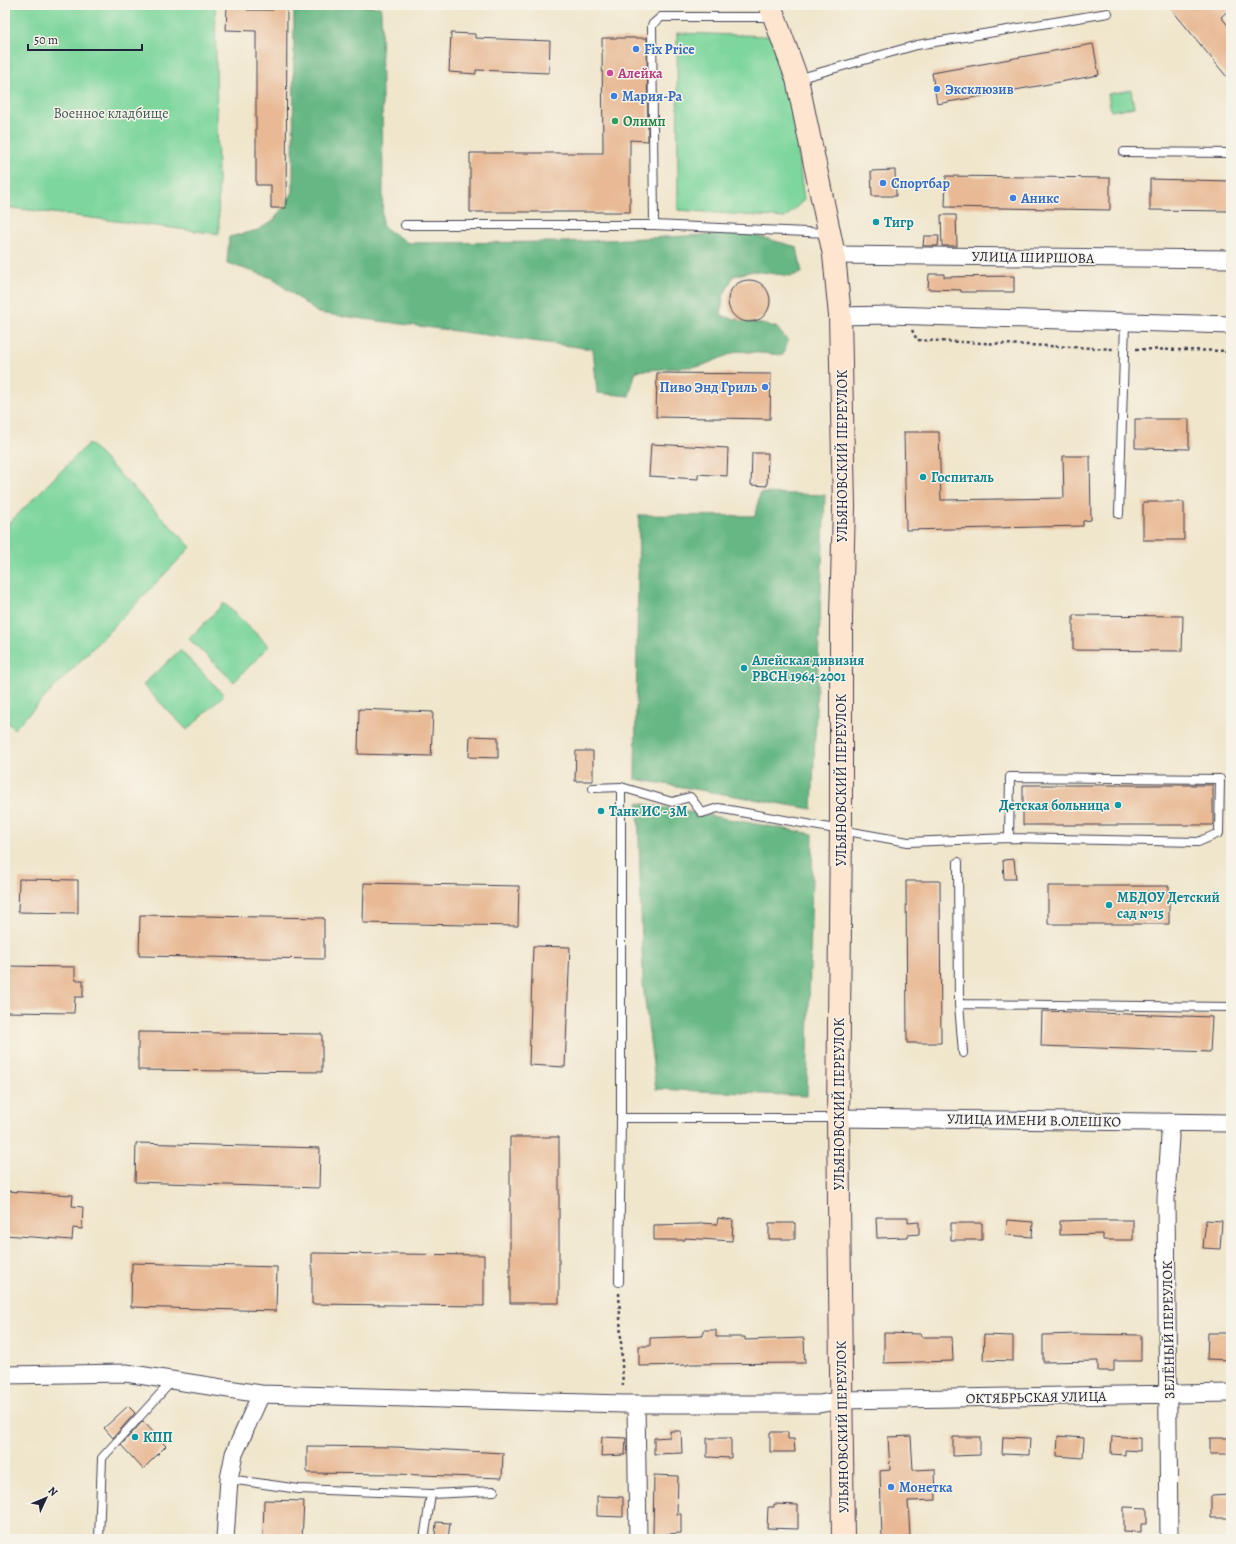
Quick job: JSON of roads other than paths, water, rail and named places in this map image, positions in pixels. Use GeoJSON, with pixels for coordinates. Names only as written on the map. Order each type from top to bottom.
{"type":"FeatureCollection","features":[{"type":"Feature","properties":{"kind":"main road","name":"УЛЬЯНОВСКИЙ ПЕРЕУЛОК"},"geometry":{"type":"LineString","coordinates":[[772,11],[797,79],[834,254],[840,316],[844,507],[841,616],[841,829],[838,1118],[843,1539]]}},
{"type":"Feature","properties":{"kind":"street","name":"УЛИЦА ШИРШОВА"},"geometry":{"type":"LineString","coordinates":[[834,254],[1231,259]]}},
{"type":"Feature","properties":{"kind":"street"},"geometry":{"type":"LineString","coordinates":[[840,316],[888,315],[1231,325]]}},
{"type":"Feature","properties":{"kind":"street","name":"УЛИЦА ИМЕНИ В.ОЛЕШКО"},"geometry":{"type":"LineString","coordinates":[[838,1118],[1231,1123]]}},
{"type":"Feature","properties":{"kind":"street","name":"ЗЕЛЁНЫЙ ПЕРЕУЛОК"},"geometry":{"type":"LineString","coordinates":[[1169,1122],[1170,1137],[1166,1198],[1169,1539]]}},
{"type":"Feature","properties":{"kind":"street","name":"ОКТЯБРЬСКАЯ УЛИЦА"},"geometry":{"type":"LineString","coordinates":[[5,1375],[126,1373],[261,1394],[630,1404],[819,1404],[842,1400],[1231,1393]]}},
{"type":"Feature","properties":{"kind":"street"},"geometry":{"type":"LineString","coordinates":[[225,1539],[229,1479],[234,1454],[261,1394]]}},
{"type":"Feature","properties":{"kind":"street"},"geometry":{"type":"LineString","coordinates":[[630,1404],[638,1539]]}},
{"type":"Feature","properties":{"kind":"lane"},"geometry":{"type":"LineString","coordinates":[[654,225],[652,25],[661,17],[772,11]]}},
{"type":"Feature","properties":{"kind":"lane"},"geometry":{"type":"LineString","coordinates":[[797,79],[917,45],[1108,13]]}},
{"type":"Feature","properties":{"kind":"lane"},"geometry":{"type":"LineString","coordinates":[[1124,152],[1231,153]]}},
{"type":"Feature","properties":{"kind":"lane"},"geometry":{"type":"LineString","coordinates":[[405,225],[654,225],[829,233]]}},
{"type":"Feature","properties":{"kind":"lane"},"geometry":{"type":"LineString","coordinates":[[1119,514],[1126,323]]}},
{"type":"Feature","properties":{"kind":"lane"},"geometry":{"type":"LineString","coordinates":[[593,788],[621,787],[672,802],[690,797],[702,813],[718,808],[908,842],[1009,838],[1198,842],[1219,833],[1220,779],[1010,777],[1009,838]]}},
{"type":"Feature","properties":{"kind":"lane"},"geometry":{"type":"LineString","coordinates":[[619,1282],[621,1118],[621,787]]}},
{"type":"Feature","properties":{"kind":"lane"},"geometry":{"type":"LineString","coordinates":[[958,862],[959,1004],[963,1053]]}},
{"type":"Feature","properties":{"kind":"lane"},"geometry":{"type":"LineString","coordinates":[[959,1004],[1231,1008]]}},
{"type":"Feature","properties":{"kind":"lane"},"geometry":{"type":"LineString","coordinates":[[621,1118],[838,1118]]}},
{"type":"Feature","properties":{"kind":"lane"},"geometry":{"type":"LineString","coordinates":[[99,1539],[102,1458],[173,1380]]}},
{"type":"Feature","properties":{"kind":"lane"},"geometry":{"type":"LineString","coordinates":[[229,1479],[299,1489],[431,1494],[494,1491]]}},
{"type":"Feature","properties":{"kind":"lane"},"geometry":{"type":"LineString","coordinates":[[424,1539],[431,1494]]}},
{"type":"Feature","properties":{"kind":"place","name":"Fix Price"},"geometry":{"type":"Point","coordinates":[636,49]}},
{"type":"Feature","properties":{"kind":"place","name":"Алейка"},"geometry":{"type":"Point","coordinates":[610,73]}},
{"type":"Feature","properties":{"kind":"place","name":"Эксклюзив"},"geometry":{"type":"Point","coordinates":[937,89]}},
{"type":"Feature","properties":{"kind":"place","name":"Мария-Ра"},"geometry":{"type":"Point","coordinates":[614,96]}},
{"type":"Feature","properties":{"kind":"place","name":"Олимп"},"geometry":{"type":"Point","coordinates":[615,121]}},
{"type":"Feature","properties":{"kind":"place","name":"Спортбар"},"geometry":{"type":"Point","coordinates":[883,183]}},
{"type":"Feature","properties":{"kind":"place","name":"Аникс"},"geometry":{"type":"Point","coordinates":[1013,198]}},
{"type":"Feature","properties":{"kind":"place","name":"Тигр"},"geometry":{"type":"Point","coordinates":[876,222]}},
{"type":"Feature","properties":{"kind":"place","name":"Пиво Энд Гриль"},"geometry":{"type":"Point","coordinates":[765,387]}},
{"type":"Feature","properties":{"kind":"place","name":"Госпиталь"},"geometry":{"type":"Point","coordinates":[923,477]}},
{"type":"Feature","properties":{"kind":"place","name":"Алейская дивизия РВСН 1964-2001"},"geometry":{"type":"Point","coordinates":[744,668]}},
{"type":"Feature","properties":{"kind":"place","name":"Детская больница"},"geometry":{"type":"Point","coordinates":[1118,805]}},
{"type":"Feature","properties":{"kind":"place","name":"Танк ИС - 3М"},"geometry":{"type":"Point","coordinates":[601,811]}},
{"type":"Feature","properties":{"kind":"place","name":"МБДОУ Детский сад №15"},"geometry":{"type":"Point","coordinates":[1109,905]}},
{"type":"Feature","properties":{"kind":"place","name":"КПП"},"geometry":{"type":"Point","coordinates":[135,1437]}},
{"type":"Feature","properties":{"kind":"place","name":"Монетка"},"geometry":{"type":"Point","coordinates":[891,1487]}},
{"type":"Feature","properties":{"kind":"park label","name":"Военное кладбище"},"geometry":{"type":"Point","coordinates":[111,113]}}]}
